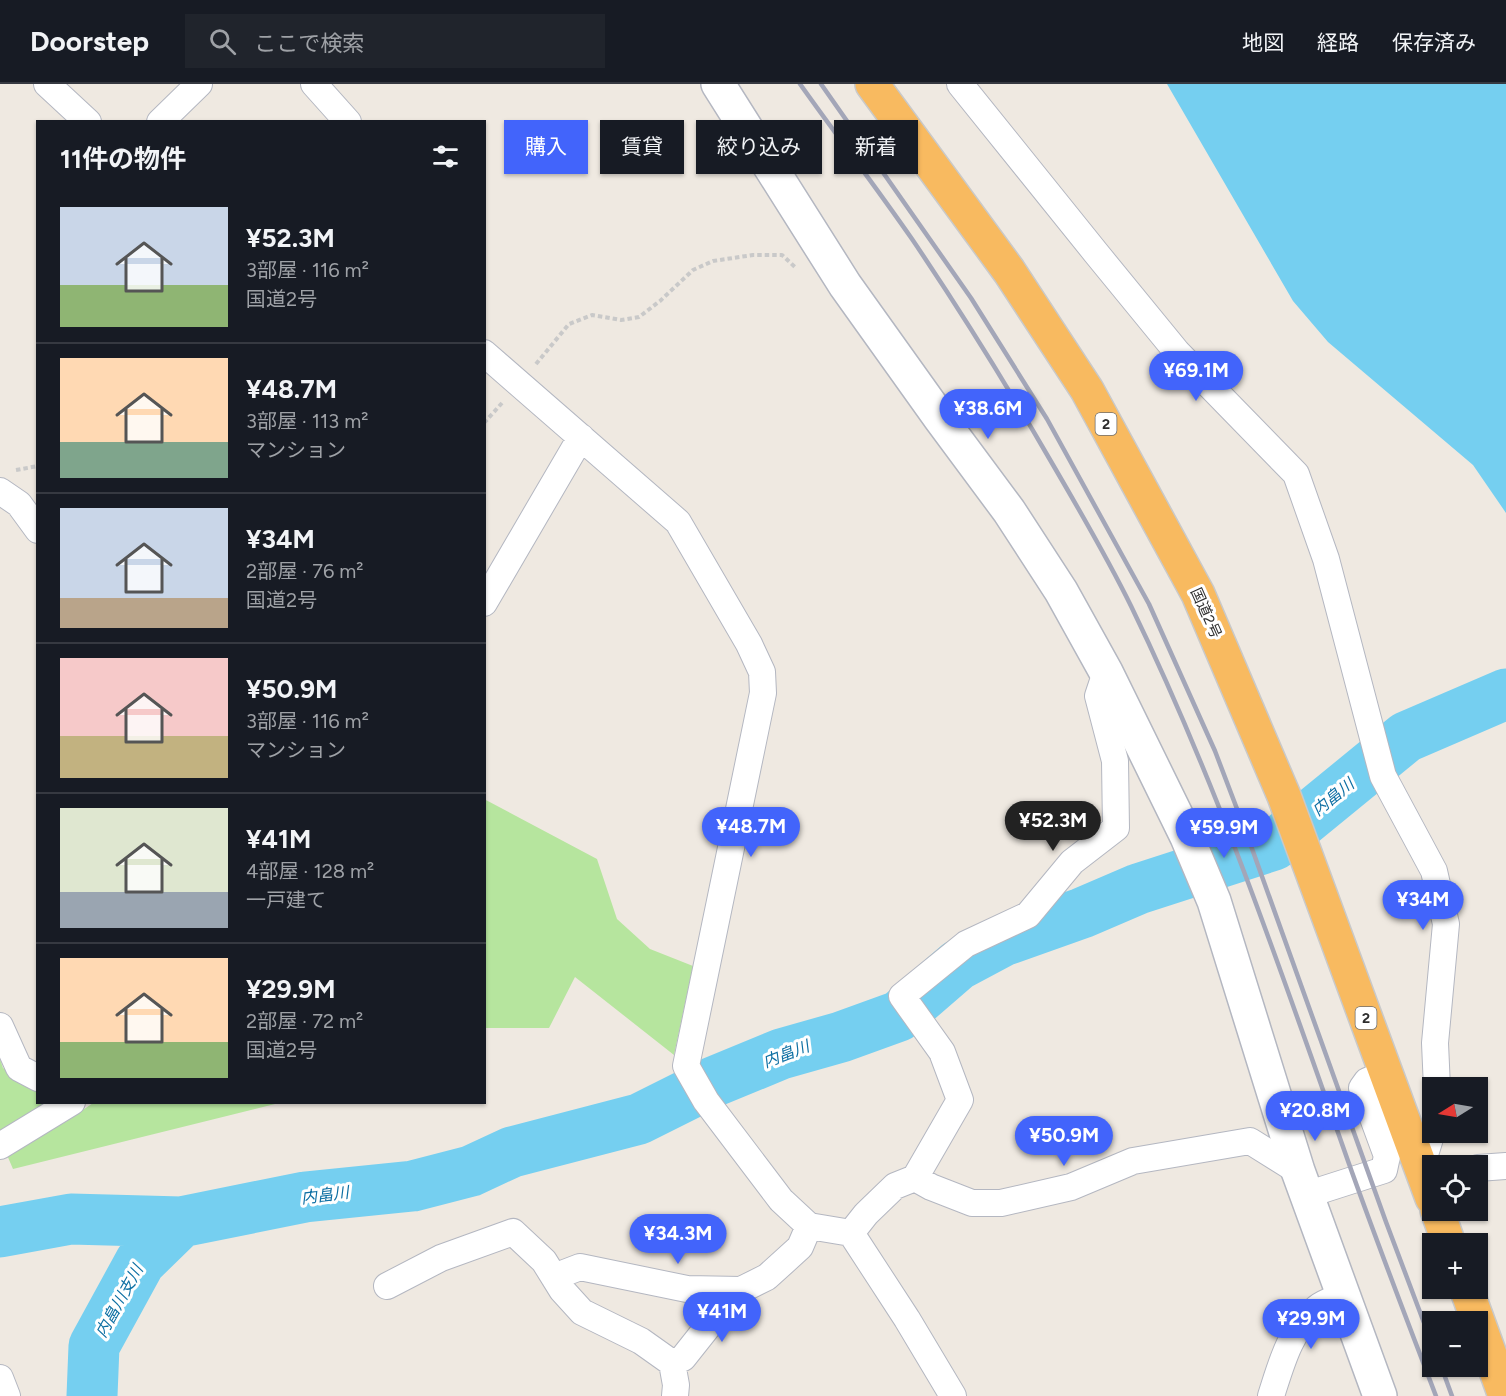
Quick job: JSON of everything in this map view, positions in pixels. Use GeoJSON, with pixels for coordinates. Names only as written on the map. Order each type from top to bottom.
{"type":"FeatureCollection","features":[{"type":"Feature","properties":{"kind":"highway","name":"国道2号"},"geometry":{"type":"LineString","coordinates":[[872,84],[1009,271],[1087,390],[1198,594],[1284,796],[1387,1073],[1422,1156]]}},
{"type":"Feature","properties":{"kind":"highway"},"geometry":{"type":"LineString","coordinates":[[1470,1299],[1505,1396]]}},
{"type":"Feature","properties":{"kind":"street"},"geometry":{"type":"LineString","coordinates":[[47,84],[86,120]]}},
{"type":"Feature","properties":{"kind":"street"},"geometry":{"type":"LineString","coordinates":[[162,120],[199,84]]}},
{"type":"Feature","properties":{"kind":"street"},"geometry":{"type":"LineString","coordinates":[[314,84],[346,120]]}},
{"type":"Feature","properties":{"kind":"street"},"geometry":{"type":"LineString","coordinates":[[718,84],[845,285],[1022,531],[1061,591],[1106,672],[1187,837],[1214,902],[1302,1183],[1380,1396]]}},
{"type":"Feature","properties":{"kind":"street"},"geometry":{"type":"LineString","coordinates":[[960,84],[1177,352],[1296,474],[1326,559],[1383,776],[1434,871],[1446,924],[1435,1043],[1437,1077]]}},
{"type":"Feature","properties":{"kind":"street"},"geometry":{"type":"LineString","coordinates":[[486,355],[678,522],[749,644],[762,672],[763,693],[686,1066],[706,1101],[781,1200],[809,1226],[850,1233],[907,1319],[953,1396]]}},
{"type":"Feature","properties":{"kind":"street"},"geometry":{"type":"LineString","coordinates":[[486,600],[581,436]]}},
{"type":"Feature","properties":{"kind":"street"},"geometry":{"type":"LineString","coordinates":[[0,491],[19,504],[36,527]]}},
{"type":"Feature","properties":{"kind":"street"},"geometry":{"type":"LineString","coordinates":[[850,1233],[866,1214],[896,1186],[915,1178],[960,1100],[942,1052],[902,996],[966,944],[1028,915],[1072,862],[1116,828],[1115,761],[1098,696],[1106,672]]}},
{"type":"Feature","properties":{"kind":"street"},"geometry":{"type":"LineString","coordinates":[[0,1026],[19,1068],[36,1077]]}},
{"type":"Feature","properties":{"kind":"street"},"geometry":{"type":"LineString","coordinates":[[915,1178],[931,1188],[972,1203],[1001,1203],[1071,1187],[1133,1161],[1250,1141],[1302,1183],[1384,1170],[1387,1156],[1362,1088],[1367,1081],[1387,1073]]}},
{"type":"Feature","properties":{"kind":"street"},"geometry":{"type":"LineString","coordinates":[[0,1146],[69,1104]]}},
{"type":"Feature","properties":{"kind":"street"},"geometry":{"type":"LineString","coordinates":[[1488,1167],[1506,1166]]}},
{"type":"Feature","properties":{"kind":"street"},"geometry":{"type":"LineString","coordinates":[[554,1277],[580,1267],[687,1289],[741,1290],[767,1277],[800,1247],[809,1226]]}},
{"type":"Feature","properties":{"kind":"street"},"geometry":{"type":"LineString","coordinates":[[387,1286],[441,1258],[513,1232],[544,1261],[562,1290],[582,1312],[641,1341],[672,1363],[676,1385],[675,1396]]}},
{"type":"Feature","properties":{"kind":"street"},"geometry":{"type":"LineString","coordinates":[[672,1363],[683,1358],[729,1300],[732,1290]]}},
{"type":"Feature","properties":{"kind":"street"},"geometry":{"type":"LineString","coordinates":[[1271,1396],[1283,1359],[1297,1329],[1318,1307],[1343,1296]]}},
{"type":"Feature","properties":{"kind":"street"},"geometry":{"type":"LineString","coordinates":[[0,1378],[7,1396]]}},
{"type":"Feature","properties":{"kind":"path"},"geometry":{"type":"LineString","coordinates":[[519,383],[569,324],[592,315],[621,320],[639,317],[693,270],[713,261],[753,255],[782,255],[799,270]]}},
{"type":"Feature","properties":{"kind":"green space"},"geometry":{"type":"Polygon","coordinates":[[[486,800],[597,859],[617,919],[650,949],[693,966],[674,1055],[575,977],[549,1028],[486,1028],[486,800]]]}},
{"type":"Feature","properties":{"kind":"green space"},"geometry":{"type":"Polygon","coordinates":[[[0,1059],[3,1068],[36,1087],[36,1104],[56,1104],[0,1136],[0,1059]]]}},
{"type":"Feature","properties":{"kind":"green space"},"geometry":{"type":"Polygon","coordinates":[[[92,1104],[275,1104],[13,1169],[7,1155],[92,1104]]]}},
{"type":"Feature","properties":{"kind":"water"},"geometry":{"type":"Polygon","coordinates":[[[1167,84],[1506,84],[1506,513],[1473,465],[1328,342],[1293,301],[1167,84]]]}},
{"type":"Feature","properties":{"kind":"waterway","name":"内畠川"},"geometry":{"type":"LineString","coordinates":[[0,1232],[71,1219],[181,1222],[305,1197],[413,1186],[471,1171],[512,1152],[639,1119],[713,1082],[781,1054],[841,1037],[899,1016],[958,965],[1003,941],[1082,913],[1138,889],[1274,845],[1406,737],[1506,694]]}},
{"type":"Feature","properties":{"kind":"waterway","name":"内畠川支川"},"geometry":{"type":"LineString","coordinates":[[92,1396],[94,1346],[140,1262],[181,1222]]}},
{"type":"Feature","properties":{"kind":"railway"},"geometry":{"type":"LineString","coordinates":[[800,84],[885,200],[965,320],[1070,494],[1131,606],[1192,742],[1247,880],[1369,1220],[1436,1396]]}},
{"type":"Feature","properties":{"kind":"railway"},"geometry":{"type":"LineString","coordinates":[[821,84],[971,298],[1047,419],[1149,604],[1215,751],[1422,1317]]}},
{"type":"Feature","properties":{"kind":"railway"},"geometry":{"type":"LineString","coordinates":[[1445,1377],[1452,1396]]}}]}
